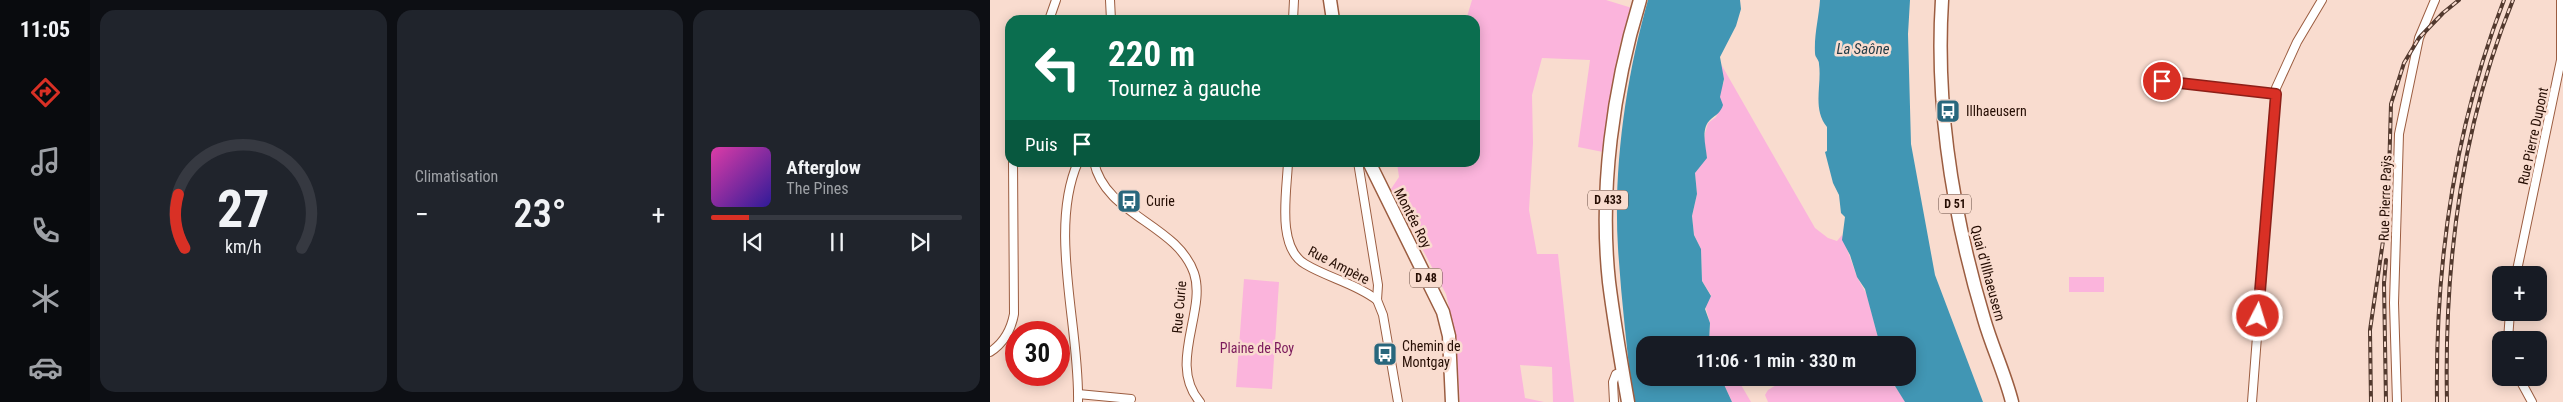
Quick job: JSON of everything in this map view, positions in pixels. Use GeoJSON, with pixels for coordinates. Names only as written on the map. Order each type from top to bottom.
{"type":"FeatureCollection","features":[{"type":"Feature","properties":{"kind":"main road"},"geometry":{"type":"LineString","coordinates":[[1330,0],[1332,15]]}},
{"type":"Feature","properties":{"kind":"main road","name":"D 433"},"geometry":{"type":"LineString","coordinates":[[1628,402],[1609,280],[1608,154],[1626,44],[1640,0]]}},
{"type":"Feature","properties":{"kind":"main road","name":"Quai d'Illhaeusern"},"geometry":{"type":"LineString","coordinates":[[1942,0],[1940,76],[1947,158],[1969,266],[1984,322],[2013,402]]}},
{"type":"Feature","properties":{"kind":"main road","name":"Montée Roy"},"geometry":{"type":"LineString","coordinates":[[1371,167],[1443,312],[1449,336],[1452,402]]}},
{"type":"Feature","properties":{"kind":"street"},"geometry":{"type":"LineString","coordinates":[[1051,15],[1056,0]]}},
{"type":"Feature","properties":{"kind":"street"},"geometry":{"type":"LineString","coordinates":[[1110,0],[1111,15]]}},
{"type":"Feature","properties":{"kind":"street"},"geometry":{"type":"LineString","coordinates":[[1293,15],[1294,0]]}},
{"type":"Feature","properties":{"kind":"street"},"geometry":{"type":"LineString","coordinates":[[2252,402],[2276,94],[2283,70],[2322,0]]}},
{"type":"Feature","properties":{"kind":"street","name":"Rue Pierre Paÿs"},"geometry":{"type":"LineString","coordinates":[[2397,402],[2394,304],[2399,134],[2419,38],[2435,0]]}},
{"type":"Feature","properties":{"kind":"street","name":"Rue Pierre Dupont"},"geometry":{"type":"LineString","coordinates":[[2518,266],[2561,60],[2561,0]]}},
{"type":"Feature","properties":{"kind":"street"},"geometry":{"type":"LineString","coordinates":[[2161,92],[2162,81],[2276,94]]}},
{"type":"Feature","properties":{"kind":"street"},"geometry":{"type":"LineString","coordinates":[[990,352],[1000,345],[1008,334],[1014,314],[1013,167]]}},
{"type":"Feature","properties":{"kind":"street"},"geometry":{"type":"LineString","coordinates":[[1076,167],[1069,186],[1065,217],[1078,398],[1131,399]]}},
{"type":"Feature","properties":{"kind":"street","name":"Rue Curie"},"geometry":{"type":"LineString","coordinates":[[1095,167],[1096,173],[1105,188],[1180,249],[1194,274],[1196,294],[1187,357],[1188,381],[1193,394],[1200,402]]}},
{"type":"Feature","properties":{"kind":"street","name":"Rue Ampère"},"geometry":{"type":"LineString","coordinates":[[1288,167],[1286,233],[1288,245],[1294,256],[1304,264],[1349,283],[1376,300]]}},
{"type":"Feature","properties":{"kind":"street"},"geometry":{"type":"LineString","coordinates":[[1359,167],[1378,285],[1376,300],[1383,315],[1398,402]]}},
{"type":"Feature","properties":{"kind":"street"},"geometry":{"type":"LineString","coordinates":[[1614,402],[1613,382],[1616,374],[1623,372]]}},
{"type":"Feature","properties":{"kind":"street"},"geometry":{"type":"LineString","coordinates":[[2523,386],[2532,402]]}},
{"type":"Feature","properties":{"kind":"green space"},"geometry":{"type":"Polygon","coordinates":[[[1472,0],[1606,0],[1632,8],[1620,44],[1603,152],[1578,147],[1590,60],[1542,58],[1532,95],[1533,143],[1529,210],[1537,254],[1558,254],[1574,402],[1553,402],[1552,367],[1520,365],[1525,398],[1544,402],[1460,402],[1456,338],[1446,294],[1391,189],[1399,177],[1398,167],[1480,167],[1480,15],[1468,15],[1472,0]]]}},
{"type":"Feature","properties":{"kind":"green space"},"geometry":{"type":"Polygon","coordinates":[[[1721,64],[1815,228],[1828,238],[1837,241],[1842,235],[1857,277],[1867,295],[1878,336],[1709,336],[1710,323],[1705,305],[1711,295],[1702,281],[1701,249],[1694,235],[1692,216],[1697,194],[1695,173],[1707,157],[1704,143],[1705,133],[1708,123],[1716,117],[1718,112],[1720,89],[1724,82],[1721,64]]]}},
{"type":"Feature","properties":{"kind":"green space"},"geometry":{"type":"Polygon","coordinates":[[[2069,277],[2104,277],[2104,292],[2069,292],[2069,277]]]}},
{"type":"Feature","properties":{"kind":"green space","name":"Plaine de Roy"},"geometry":{"type":"Polygon","coordinates":[[[1244,279],[1279,282],[1272,389],[1236,387],[1244,279]]]}},
{"type":"Feature","properties":{"kind":"green space"},"geometry":{"type":"Polygon","coordinates":[[[1725,386],[1742,386],[1751,402],[1732,402],[1725,386]]]}},
{"type":"Feature","properties":{"kind":"green space"},"geometry":{"type":"Polygon","coordinates":[[[1775,386],[1895,386],[1905,402],[1768,402],[1765,395],[1768,390],[1775,386]]]}},
{"type":"Feature","properties":{"kind":"water"},"geometry":{"type":"Polygon","coordinates":[[[1648,0],[1740,0],[1741,9],[1736,26],[1720,57],[1724,79],[1720,97],[1723,105],[1706,127],[1704,137],[1707,158],[1695,173],[1697,194],[1692,216],[1694,235],[1701,249],[1702,281],[1711,296],[1705,309],[1710,323],[1709,336],[1636,336],[1636,386],[1725,386],[1732,402],[1634,402],[1632,395],[1619,266],[1617,186],[1623,123],[1640,29],[1648,0]]]}},
{"type":"Feature","properties":{"kind":"water","name":"La Saône"},"geometry":{"type":"Polygon","coordinates":[[[1820,0],[1910,0],[1908,34],[1911,144],[1935,275],[1983,402],[1905,402],[1895,386],[1916,386],[1916,336],[1878,336],[1865,289],[1857,277],[1850,255],[1842,240],[1845,217],[1841,213],[1839,195],[1833,183],[1825,152],[1827,151],[1827,127],[1822,120],[1819,105],[1820,72],[1819,62],[1815,55],[1820,0]]]}},
{"type":"Feature","properties":{"kind":"railway"},"geometry":{"type":"LineString","coordinates":[[2371,402],[2370,330],[2388,207],[2391,104],[2404,63],[2419,38],[2443,13],[2459,0]]}},
{"type":"Feature","properties":{"kind":"railway"},"geometry":{"type":"LineString","coordinates":[[2437,402],[2437,350],[2440,299],[2444,248],[2451,198],[2460,147],[2472,98],[2504,0]]}},
{"type":"Feature","properties":{"kind":"railway"},"geometry":{"type":"LineString","coordinates":[[2447,402],[2449,300],[2459,198],[2468,147],[2480,97],[2495,48],[2513,0]]}},
{"type":"Feature","properties":{"kind":"railway"},"geometry":{"type":"LineString","coordinates":[[2386,260],[2384,283],[2386,402]]}},
{"type":"Feature","properties":{"kind":"place","name":"Illhaeusern"},"geometry":{"type":"Point","coordinates":[1948,111]}},
{"type":"Feature","properties":{"kind":"place","name":"Curie"},"geometry":{"type":"Point","coordinates":[1129,201]}},
{"type":"Feature","properties":{"kind":"place","name":"Chemin de Montgay"},"geometry":{"type":"Point","coordinates":[1385,354]}},
{"type":"Feature","properties":{"kind":"route"},"geometry":{"type":"LineString","coordinates":[[2162,81],[2276,94],[2258,316]]}}]}
